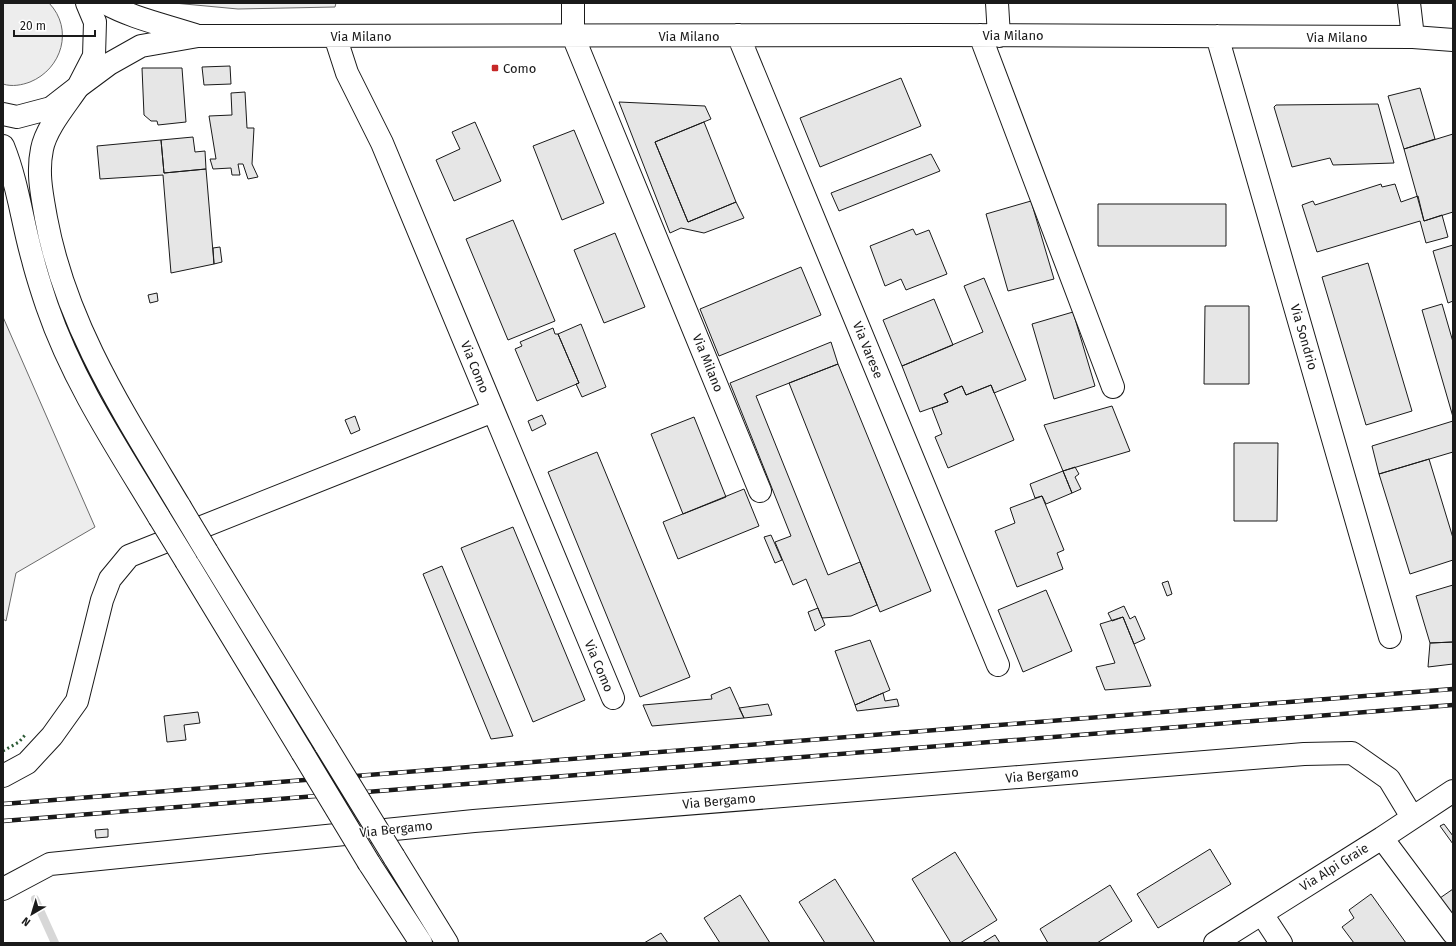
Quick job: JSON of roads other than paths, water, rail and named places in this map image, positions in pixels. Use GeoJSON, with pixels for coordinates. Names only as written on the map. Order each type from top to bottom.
{"type":"FeatureCollection","features":[{"type":"Feature","properties":{"kind":"street","name":"Via Milano"},"geometry":{"type":"LineString","coordinates":[[78,87],[94,56],[95,22],[87,3]]}},
{"type":"Feature","properties":{"kind":"street","name":"Via Milano"},"geometry":{"type":"LineString","coordinates":[[105,3],[114,8],[145,19],[198,36]]}},
{"type":"Feature","properties":{"kind":"street"},"geometry":{"type":"LineString","coordinates":[[573,3],[573,36]]}},
{"type":"Feature","properties":{"kind":"street"},"geometry":{"type":"LineString","coordinates":[[997,3],[990,35],[1113,387]]}},
{"type":"Feature","properties":{"kind":"street"},"geometry":{"type":"LineString","coordinates":[[1409,3],[1413,37]]}},
{"type":"Feature","properties":{"kind":"street","name":"Via Varese"},"geometry":{"type":"LineString","coordinates":[[738,35],[998,665]]}},
{"type":"Feature","properties":{"kind":"street","name":"Via Milano"},"geometry":{"type":"LineString","coordinates":[[3,114],[17,117],[51,108],[109,64],[141,46],[198,36],[990,35],[1413,37],[1453,40]]}},
{"type":"Feature","properties":{"kind":"street","name":"Via Como"},"geometry":{"type":"LineString","coordinates":[[335,36],[346,73],[382,143],[613,698]]}},
{"type":"Feature","properties":{"kind":"street","name":"Via Milano"},"geometry":{"type":"LineString","coordinates":[[573,36],[760,491]]}},
{"type":"Feature","properties":{"kind":"street","name":"Via Sondrio"},"geometry":{"type":"LineString","coordinates":[[1217,36],[1390,637]]}},
{"type":"Feature","properties":{"kind":"street"},"geometry":{"type":"LineString","coordinates":[[78,87],[47,134],[40,162],[40,184],[51,242],[64,286],[82,333],[107,384],[180,507],[447,943]]}},
{"type":"Feature","properties":{"kind":"street"},"geometry":{"type":"LineString","coordinates":[[3,146],[17,188],[33,260],[48,307],[64,350],[86,394],[369,863],[421,943]]}},
{"type":"Feature","properties":{"kind":"street"},"geometry":{"type":"LineString","coordinates":[[3,776],[27,763],[52,736],[77,701],[102,600],[110,579],[128,556],[493,411]]}},
{"type":"Feature","properties":{"kind":"street","name":"Via Bergamo"},"geometry":{"type":"LineString","coordinates":[[3,889],[50,864],[482,820],[1304,754],[1352,753],[1389,779],[1412,817]]}},
{"type":"Feature","properties":{"kind":"street","name":"Via Alpi Graie"},"geometry":{"type":"LineString","coordinates":[[1215,943],[1262,914],[1276,903],[1382,838],[1453,791]]}},
{"type":"Feature","properties":{"kind":"street"},"geometry":{"type":"LineString","coordinates":[[1382,838],[1453,933]]}},
{"type":"Feature","properties":{"kind":"street"},"geometry":{"type":"LineString","coordinates":[[1262,914],[1281,943]]}},
{"type":"Feature","properties":{"kind":"waterway"},"geometry":{"type":"LineString","coordinates":[[35,899],[55,943]]}},
{"type":"Feature","properties":{"kind":"railway"},"geometry":{"type":"LineString","coordinates":[[3,804],[1453,689]]}},
{"type":"Feature","properties":{"kind":"railway"},"geometry":{"type":"LineString","coordinates":[[3,821],[1453,705]]}},
{"type":"Feature","properties":{"kind":"place","name":"Como"},"geometry":{"type":"Point","coordinates":[495,68]}}]}
